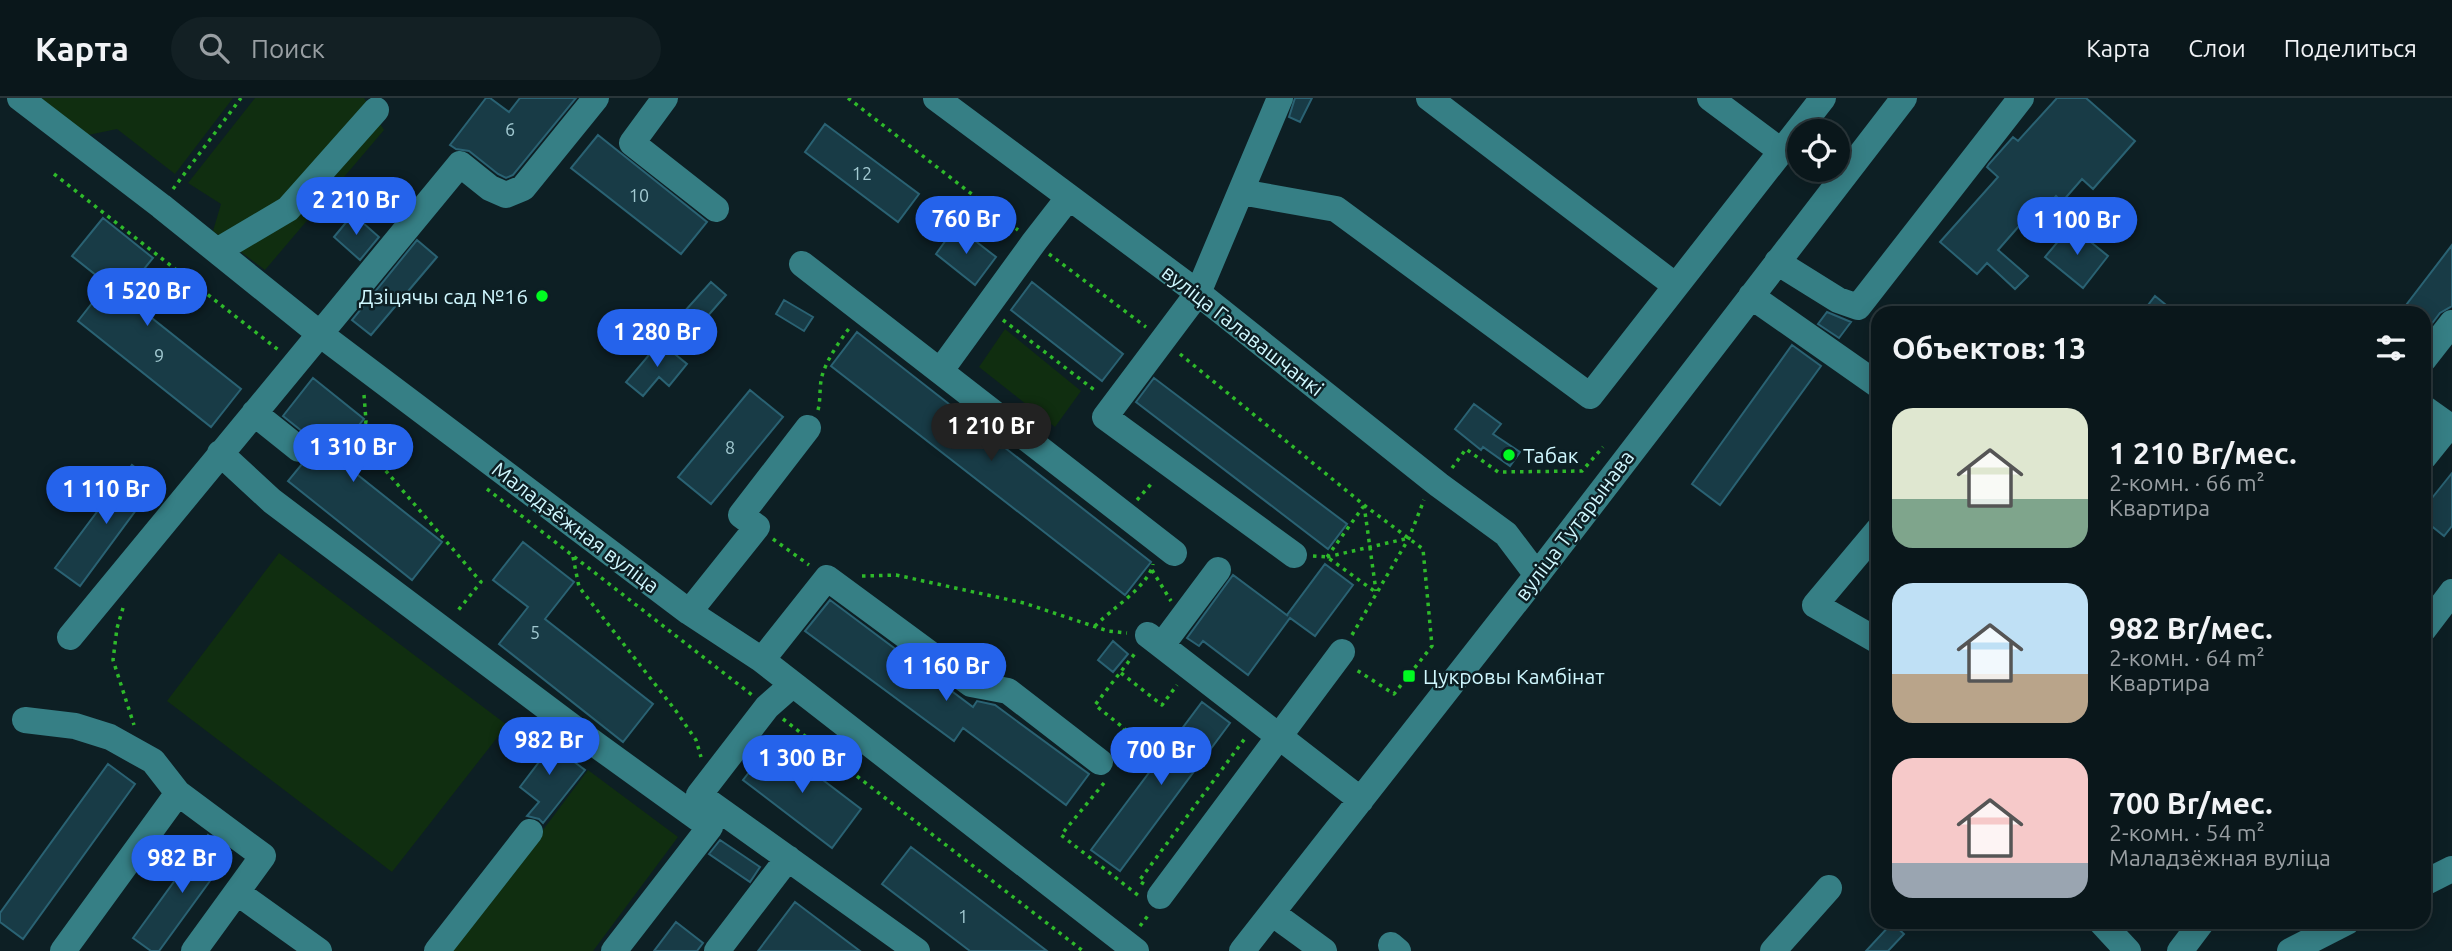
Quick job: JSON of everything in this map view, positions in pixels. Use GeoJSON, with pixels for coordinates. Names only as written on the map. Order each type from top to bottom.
{"type":"FeatureCollection","features":[{"type":"Feature","properties":{"kind":"street","name":"Маладзёжная вуліца"},"geometry":{"type":"LineString","coordinates":[[20,98],[161,206],[320,334],[689,612],[762,660],[1135,943]]}},
{"type":"Feature","properties":{"kind":"street"},"geometry":{"type":"LineString","coordinates":[[70,637],[460,164],[490,188],[506,195],[523,188],[596,98]]}},
{"type":"Feature","properties":{"kind":"street"},"geometry":{"type":"LineString","coordinates":[[665,98],[632,143],[716,209]]}},
{"type":"Feature","properties":{"kind":"street","name":"вуліца Галавашчанкі"},"geometry":{"type":"LineString","coordinates":[[936,98],[1198,293],[1438,485],[1506,534],[1537,575]]}},
{"type":"Feature","properties":{"kind":"street"},"geometry":{"type":"LineString","coordinates":[[1280,98],[1198,293],[1105,417],[1294,555]]}},
{"type":"Feature","properties":{"kind":"street"},"geometry":{"type":"LineString","coordinates":[[1429,98],[1676,286]]}},
{"type":"Feature","properties":{"kind":"street"},"geometry":{"type":"LineString","coordinates":[[1710,98],[1782,151]]}},
{"type":"Feature","properties":{"kind":"street"},"geometry":{"type":"LineString","coordinates":[[1241,192],[1336,209],[1590,396],[1823,98]]}},
{"type":"Feature","properties":{"kind":"street","name":"вуліца Тутарынава"},"geometry":{"type":"LineString","coordinates":[[1242,951],[1537,575],[1904,98]]}},
{"type":"Feature","properties":{"kind":"street"},"geometry":{"type":"LineString","coordinates":[[1777,262],[1838,300],[1858,307],[2021,98]]}},
{"type":"Feature","properties":{"kind":"street"},"geometry":{"type":"LineString","coordinates":[[217,251],[288,209],[376,110]]}},
{"type":"Feature","properties":{"kind":"street"},"geometry":{"type":"LineString","coordinates":[[942,370],[1069,197]]}},
{"type":"Feature","properties":{"kind":"street"},"geometry":{"type":"LineString","coordinates":[[802,264],[861,312],[942,370],[1174,553]]}},
{"type":"Feature","properties":{"kind":"street"},"geometry":{"type":"LineString","coordinates":[[1751,296],[1871,380]]}},
{"type":"Feature","properties":{"kind":"street"},"geometry":{"type":"LineString","coordinates":[[2431,350],[2452,323]]}},
{"type":"Feature","properties":{"kind":"street"},"geometry":{"type":"LineString","coordinates":[[254,413],[299,449]]}},
{"type":"Feature","properties":{"kind":"street"},"geometry":{"type":"LineString","coordinates":[[2431,413],[2451,427],[2431,449]]}},
{"type":"Feature","properties":{"kind":"street"},"geometry":{"type":"LineString","coordinates":[[689,612],[757,527],[740,515],[808,428]]}},
{"type":"Feature","properties":{"kind":"street"},"geometry":{"type":"LineString","coordinates":[[220,453],[272,501],[710,827]]}},
{"type":"Feature","properties":{"kind":"street"},"geometry":{"type":"LineString","coordinates":[[1871,538],[1815,605],[1871,637]]}},
{"type":"Feature","properties":{"kind":"street"},"geometry":{"type":"LineString","coordinates":[[1218,570],[1181,619],[1155,640],[1266,731],[1361,800]]}},
{"type":"Feature","properties":{"kind":"street"},"geometry":{"type":"LineString","coordinates":[[762,660],[827,578],[971,684],[1008,691],[1100,762]]}},
{"type":"Feature","properties":{"kind":"street"},"geometry":{"type":"LineString","coordinates":[[2431,620],[2452,592]]}},
{"type":"Feature","properties":{"kind":"street"},"geometry":{"type":"LineString","coordinates":[[1152,901],[1266,731],[1340,655]]}},
{"type":"Feature","properties":{"kind":"street"},"geometry":{"type":"LineString","coordinates":[[614,951],[710,827],[705,786],[767,707],[792,685]]}},
{"type":"Feature","properties":{"kind":"street"},"geometry":{"type":"LineString","coordinates":[[25,720],[75,726],[110,737],[153,761],[178,793],[263,856],[194,951]]}},
{"type":"Feature","properties":{"kind":"street"},"geometry":{"type":"LineString","coordinates":[[705,786],[888,942],[917,951]]}},
{"type":"Feature","properties":{"kind":"street"},"geometry":{"type":"LineString","coordinates":[[64,951],[178,793]]}},
{"type":"Feature","properties":{"kind":"street"},"geometry":{"type":"LineString","coordinates":[[438,951],[530,832]]}},
{"type":"Feature","properties":{"kind":"street"},"geometry":{"type":"LineString","coordinates":[[717,951],[788,858]]}},
{"type":"Feature","properties":{"kind":"street"},"geometry":{"type":"LineString","coordinates":[[2431,880],[2452,869]]}},
{"type":"Feature","properties":{"kind":"street"},"geometry":{"type":"LineString","coordinates":[[1773,951],[1829,888]]}},
{"type":"Feature","properties":{"kind":"street"},"geometry":{"type":"LineString","coordinates":[[238,893],[319,951]]}},
{"type":"Feature","properties":{"kind":"street"},"geometry":{"type":"LineString","coordinates":[[1272,913],[1307,946]]}},
{"type":"Feature","properties":{"kind":"street"},"geometry":{"type":"LineString","coordinates":[[2108,929],[2128,951]]}},
{"type":"Feature","properties":{"kind":"street"},"geometry":{"type":"LineString","coordinates":[[2180,951],[2197,929]]}},
{"type":"Feature","properties":{"kind":"street"},"geometry":{"type":"LineString","coordinates":[[2290,951],[2333,929]]}},
{"type":"Feature","properties":{"kind":"path"},"geometry":{"type":"LineString","coordinates":[[161,206],[241,98]]}},
{"type":"Feature","properties":{"kind":"path"},"geometry":{"type":"LineString","coordinates":[[848,98],[1163,340],[1364,505],[1409,538],[1423,549],[1432,646],[1394,694],[1340,655],[1409,538],[1425,498]]}},
{"type":"Feature","properties":{"kind":"path"},"geometry":{"type":"LineString","coordinates":[[54,174],[296,364]]}},
{"type":"Feature","properties":{"kind":"path"},"geometry":{"type":"LineString","coordinates":[[986,307],[1113,404]]}},
{"type":"Feature","properties":{"kind":"path"},"geometry":{"type":"LineString","coordinates":[[808,428],[821,399],[821,378],[839,342],[861,312]]}},
{"type":"Feature","properties":{"kind":"path"},"geometry":{"type":"LineString","coordinates":[[355,388],[375,404]]}},
{"type":"Feature","properties":{"kind":"path"},"geometry":{"type":"LineString","coordinates":[[364,396],[366,421],[362,443],[481,582],[442,629]]}},
{"type":"Feature","properties":{"kind":"path"},"geometry":{"type":"LineString","coordinates":[[1449,473],[1466,449],[1498,472],[1582,471],[1603,447]]}},
{"type":"Feature","properties":{"kind":"path"},"geometry":{"type":"LineString","coordinates":[[485,488],[1083,951]]}},
{"type":"Feature","properties":{"kind":"path"},"geometry":{"type":"LineString","coordinates":[[1364,505],[1377,593]]}},
{"type":"Feature","properties":{"kind":"path"},"geometry":{"type":"LineString","coordinates":[[1327,557],[1364,505]]}},
{"type":"Feature","properties":{"kind":"path"},"geometry":{"type":"LineString","coordinates":[[757,527],[827,578],[896,575],[1024,603],[1108,631],[1155,640]]}},
{"type":"Feature","properties":{"kind":"path"},"geometry":{"type":"LineString","coordinates":[[1294,555],[1327,557],[1409,538]]}},
{"type":"Feature","properties":{"kind":"path"},"geometry":{"type":"LineString","coordinates":[[573,555],[579,587],[677,711],[696,740],[705,786]]}},
{"type":"Feature","properties":{"kind":"path"},"geometry":{"type":"LineString","coordinates":[[1327,557],[1377,593]]}},
{"type":"Feature","properties":{"kind":"path"},"geometry":{"type":"LineString","coordinates":[[1095,626],[1132,594],[1152,570],[1181,619]]}},
{"type":"Feature","properties":{"kind":"path"},"geometry":{"type":"LineString","coordinates":[[124,604],[117,628],[113,660],[138,732]]}},
{"type":"Feature","properties":{"kind":"path"},"geometry":{"type":"LineString","coordinates":[[1152,901],[1060,835],[1104,783],[1100,762],[1125,729],[1095,705],[1121,673],[1161,705],[1177,684]]}},
{"type":"Feature","properties":{"kind":"path"},"geometry":{"type":"LineString","coordinates":[[1152,901],[1139,881],[1266,731]]}},
{"type":"Feature","properties":{"kind":"path"},"geometry":{"type":"LineString","coordinates":[[1135,943],[1152,901]]}},
{"type":"Feature","properties":{"kind":"green space"},"geometry":{"type":"Polygon","coordinates":[[[37,98],[233,98],[175,174],[117,129],[88,135],[37,98]]]}},
{"type":"Feature","properties":{"kind":"green space"},"geometry":{"type":"Polygon","coordinates":[[[255,98],[364,98],[384,130],[265,270],[213,231],[221,204],[188,183],[255,98]]]}},
{"type":"Feature","properties":{"kind":"green space"},"geometry":{"type":"Polygon","coordinates":[[[1005,329],[1081,391],[1055,427],[979,367],[1005,329]]]}},
{"type":"Feature","properties":{"kind":"green space"},"geometry":{"type":"Polygon","coordinates":[[[279,553],[507,725],[392,872],[167,701],[279,553]]]}},
{"type":"Feature","properties":{"kind":"green space"},"geometry":{"type":"Polygon","coordinates":[[[588,770],[678,837],[593,951],[452,951],[588,770]]]}},
{"type":"Feature","properties":{"kind":"building"},"geometry":{"type":"Polygon","coordinates":[[[486,98],[509,112],[520,98],[576,98],[513,175],[506,178],[469,151],[450,145],[486,98]]]}},
{"type":"Feature","properties":{"kind":"building"},"geometry":{"type":"Polygon","coordinates":[[[1295,98],[1312,98],[1300,122],[1289,117],[1295,98]]]}},
{"type":"Feature","properties":{"kind":"building"},"geometry":{"type":"Polygon","coordinates":[[[2057,98],[2086,98],[2135,141],[2093,189],[2082,179],[2062,202],[2056,196],[2047,207],[2040,202],[1998,250],[2028,276],[2015,289],[1987,263],[1977,274],[1940,242],[1998,177],[1987,167],[1989,164],[2013,137],[2018,141],[2057,98]]]}},
{"type":"Feature","properties":{"kind":"building"},"geometry":{"type":"Polygon","coordinates":[[[825,124],[919,194],[898,222],[805,152],[825,124]]]}},
{"type":"Feature","properties":{"kind":"building"},"geometry":{"type":"Polygon","coordinates":[[[598,135],[707,222],[681,254],[571,168],[598,135]]]}},
{"type":"Feature","properties":{"kind":"building"},"geometry":{"type":"Polygon","coordinates":[[[353,214],[379,237],[360,260],[334,237],[353,214]]]}},
{"type":"Feature","properties":{"kind":"building"},"geometry":{"type":"Polygon","coordinates":[[[103,218],[153,258],[123,295],[241,389],[211,427],[78,321],[107,284],[72,256],[103,218]]]}},
{"type":"Feature","properties":{"kind":"building"},"geometry":{"type":"Polygon","coordinates":[[[956,226],[996,257],[975,285],[936,254],[956,226]]]}},
{"type":"Feature","properties":{"kind":"building"},"geometry":{"type":"Polygon","coordinates":[[[2071,226],[2108,256],[2083,288],[2045,257],[2071,226]]]}},
{"type":"Feature","properties":{"kind":"building"},"geometry":{"type":"Polygon","coordinates":[[[417,240],[437,257],[371,335],[352,320],[417,240]]]}},
{"type":"Feature","properties":{"kind":"building"},"geometry":{"type":"Polygon","coordinates":[[[2452,245],[2452,306],[2440,313],[2431,325],[2431,306],[2405,306],[2452,245]]]}},
{"type":"Feature","properties":{"kind":"building"},"geometry":{"type":"Polygon","coordinates":[[[711,282],[726,295],[699,326],[684,312],[711,282]]]}},
{"type":"Feature","properties":{"kind":"building"},"geometry":{"type":"Polygon","coordinates":[[[1032,282],[1123,354],[1102,381],[1011,310],[1032,282]]]}},
{"type":"Feature","properties":{"kind":"building"},"geometry":{"type":"Polygon","coordinates":[[[2155,296],[2167,306],[2147,306],[2155,296]]]}},
{"type":"Feature","properties":{"kind":"building"},"geometry":{"type":"Polygon","coordinates":[[[784,300],[813,317],[804,331],[776,314],[784,300]]]}},
{"type":"Feature","properties":{"kind":"building"},"geometry":{"type":"Polygon","coordinates":[[[1827,312],[1851,322],[1839,338],[1818,324],[1827,312]]]}},
{"type":"Feature","properties":{"kind":"building"},"geometry":{"type":"Polygon","coordinates":[[[857,332],[1151,562],[1125,595],[831,366],[857,332]]]}},
{"type":"Feature","properties":{"kind":"building"},"geometry":{"type":"Polygon","coordinates":[[[660,342],[687,364],[669,386],[659,377],[643,396],[626,382],[660,342]]]}},
{"type":"Feature","properties":{"kind":"building"},"geometry":{"type":"Polygon","coordinates":[[[1792,345],[1821,366],[1720,505],[1692,484],[1792,345]]]}},
{"type":"Feature","properties":{"kind":"building"},"geometry":{"type":"Polygon","coordinates":[[[313,378],[364,419],[334,456],[442,542],[412,580],[288,481],[302,464],[312,458],[318,444],[283,416],[313,378]]]}},
{"type":"Feature","properties":{"kind":"building"},"geometry":{"type":"Polygon","coordinates":[[[1154,378],[1347,524],[1328,549],[1136,402],[1154,378]]]}},
{"type":"Feature","properties":{"kind":"building"},"geometry":{"type":"Polygon","coordinates":[[[750,390],[783,417],[711,504],[678,477],[750,390]]]}},
{"type":"Feature","properties":{"kind":"building"},"geometry":{"type":"Polygon","coordinates":[[[1474,404],[1501,424],[1493,434],[1520,452],[1510,466],[1483,447],[1481,450],[1455,429],[1474,404]]]}},
{"type":"Feature","properties":{"kind":"building"},"geometry":{"type":"Polygon","coordinates":[[[132,465],[156,483],[80,586],[55,568],[132,465]]]}},
{"type":"Feature","properties":{"kind":"building"},"geometry":{"type":"Polygon","coordinates":[[[2452,473],[2452,526],[2444,536],[2431,526],[2431,499],[2452,473]]]}},
{"type":"Feature","properties":{"kind":"building"},"geometry":{"type":"Polygon","coordinates":[[[523,542],[574,582],[545,619],[653,704],[623,742],[499,644],[528,607],[493,580],[523,542]]]}},
{"type":"Feature","properties":{"kind":"building"},"geometry":{"type":"Polygon","coordinates":[[[1325,564],[1353,585],[1315,636],[1290,618],[1248,675],[1203,641],[1199,646],[1187,638],[1233,575],[1288,616],[1325,564]]]}},
{"type":"Feature","properties":{"kind":"building"},"geometry":{"type":"Polygon","coordinates":[[[830,600],[973,707],[977,701],[995,705],[1089,774],[1066,805],[963,728],[954,741],[805,631],[830,600]]]}},
{"type":"Feature","properties":{"kind":"building"},"geometry":{"type":"Polygon","coordinates":[[[1113,641],[1128,654],[1113,672],[1098,660],[1113,641]]]}},
{"type":"Feature","properties":{"kind":"building"},"geometry":{"type":"Polygon","coordinates":[[[1202,702],[1230,723],[1120,871],[1091,850],[1202,702]]]}},
{"type":"Feature","properties":{"kind":"building"},"geometry":{"type":"Polygon","coordinates":[[[536,733],[585,770],[543,823],[527,816],[539,802],[520,787],[539,762],[524,749],[536,733]]]}},
{"type":"Feature","properties":{"kind":"building"},"geometry":{"type":"Polygon","coordinates":[[[773,742],[861,809],[832,848],[743,780],[773,742]]]}},
{"type":"Feature","properties":{"kind":"building"},"geometry":{"type":"Polygon","coordinates":[[[108,764],[135,784],[23,939],[0,922],[0,913],[108,764]]]}},
{"type":"Feature","properties":{"kind":"building"},"geometry":{"type":"Polygon","coordinates":[[[208,835],[231,852],[159,951],[151,951],[133,938],[208,835]]]}},
{"type":"Feature","properties":{"kind":"building"},"geometry":{"type":"Polygon","coordinates":[[[720,840],[760,867],[750,882],[709,854],[720,840]]]}},
{"type":"Feature","properties":{"kind":"building"},"geometry":{"type":"Polygon","coordinates":[[[911,847],[1047,951],[970,951],[882,884],[911,847]]]}},
{"type":"Feature","properties":{"kind":"building"},"geometry":{"type":"Polygon","coordinates":[[[795,902],[860,951],[758,951],[795,902]]]}},
{"type":"Feature","properties":{"kind":"building"},"geometry":{"type":"Polygon","coordinates":[[[676,922],[703,943],[697,951],[654,951],[676,922]]]}},
{"type":"Feature","properties":{"kind":"building"},"geometry":{"type":"Polygon","coordinates":[[[1886,929],[1899,929],[1904,934],[1888,951],[1866,951],[1886,929]]]}},
{"type":"Feature","properties":{"kind":"place","name":"Дзіцячы сад №16"},"geometry":{"type":"Point","coordinates":[542,296]}},
{"type":"Feature","properties":{"kind":"place","name":"Табак"},"geometry":{"type":"Point","coordinates":[1509,455]}},
{"type":"Feature","properties":{"kind":"place","name":"Цукровы Камбінат"},"geometry":{"type":"Point","coordinates":[1409,676]}}]}
